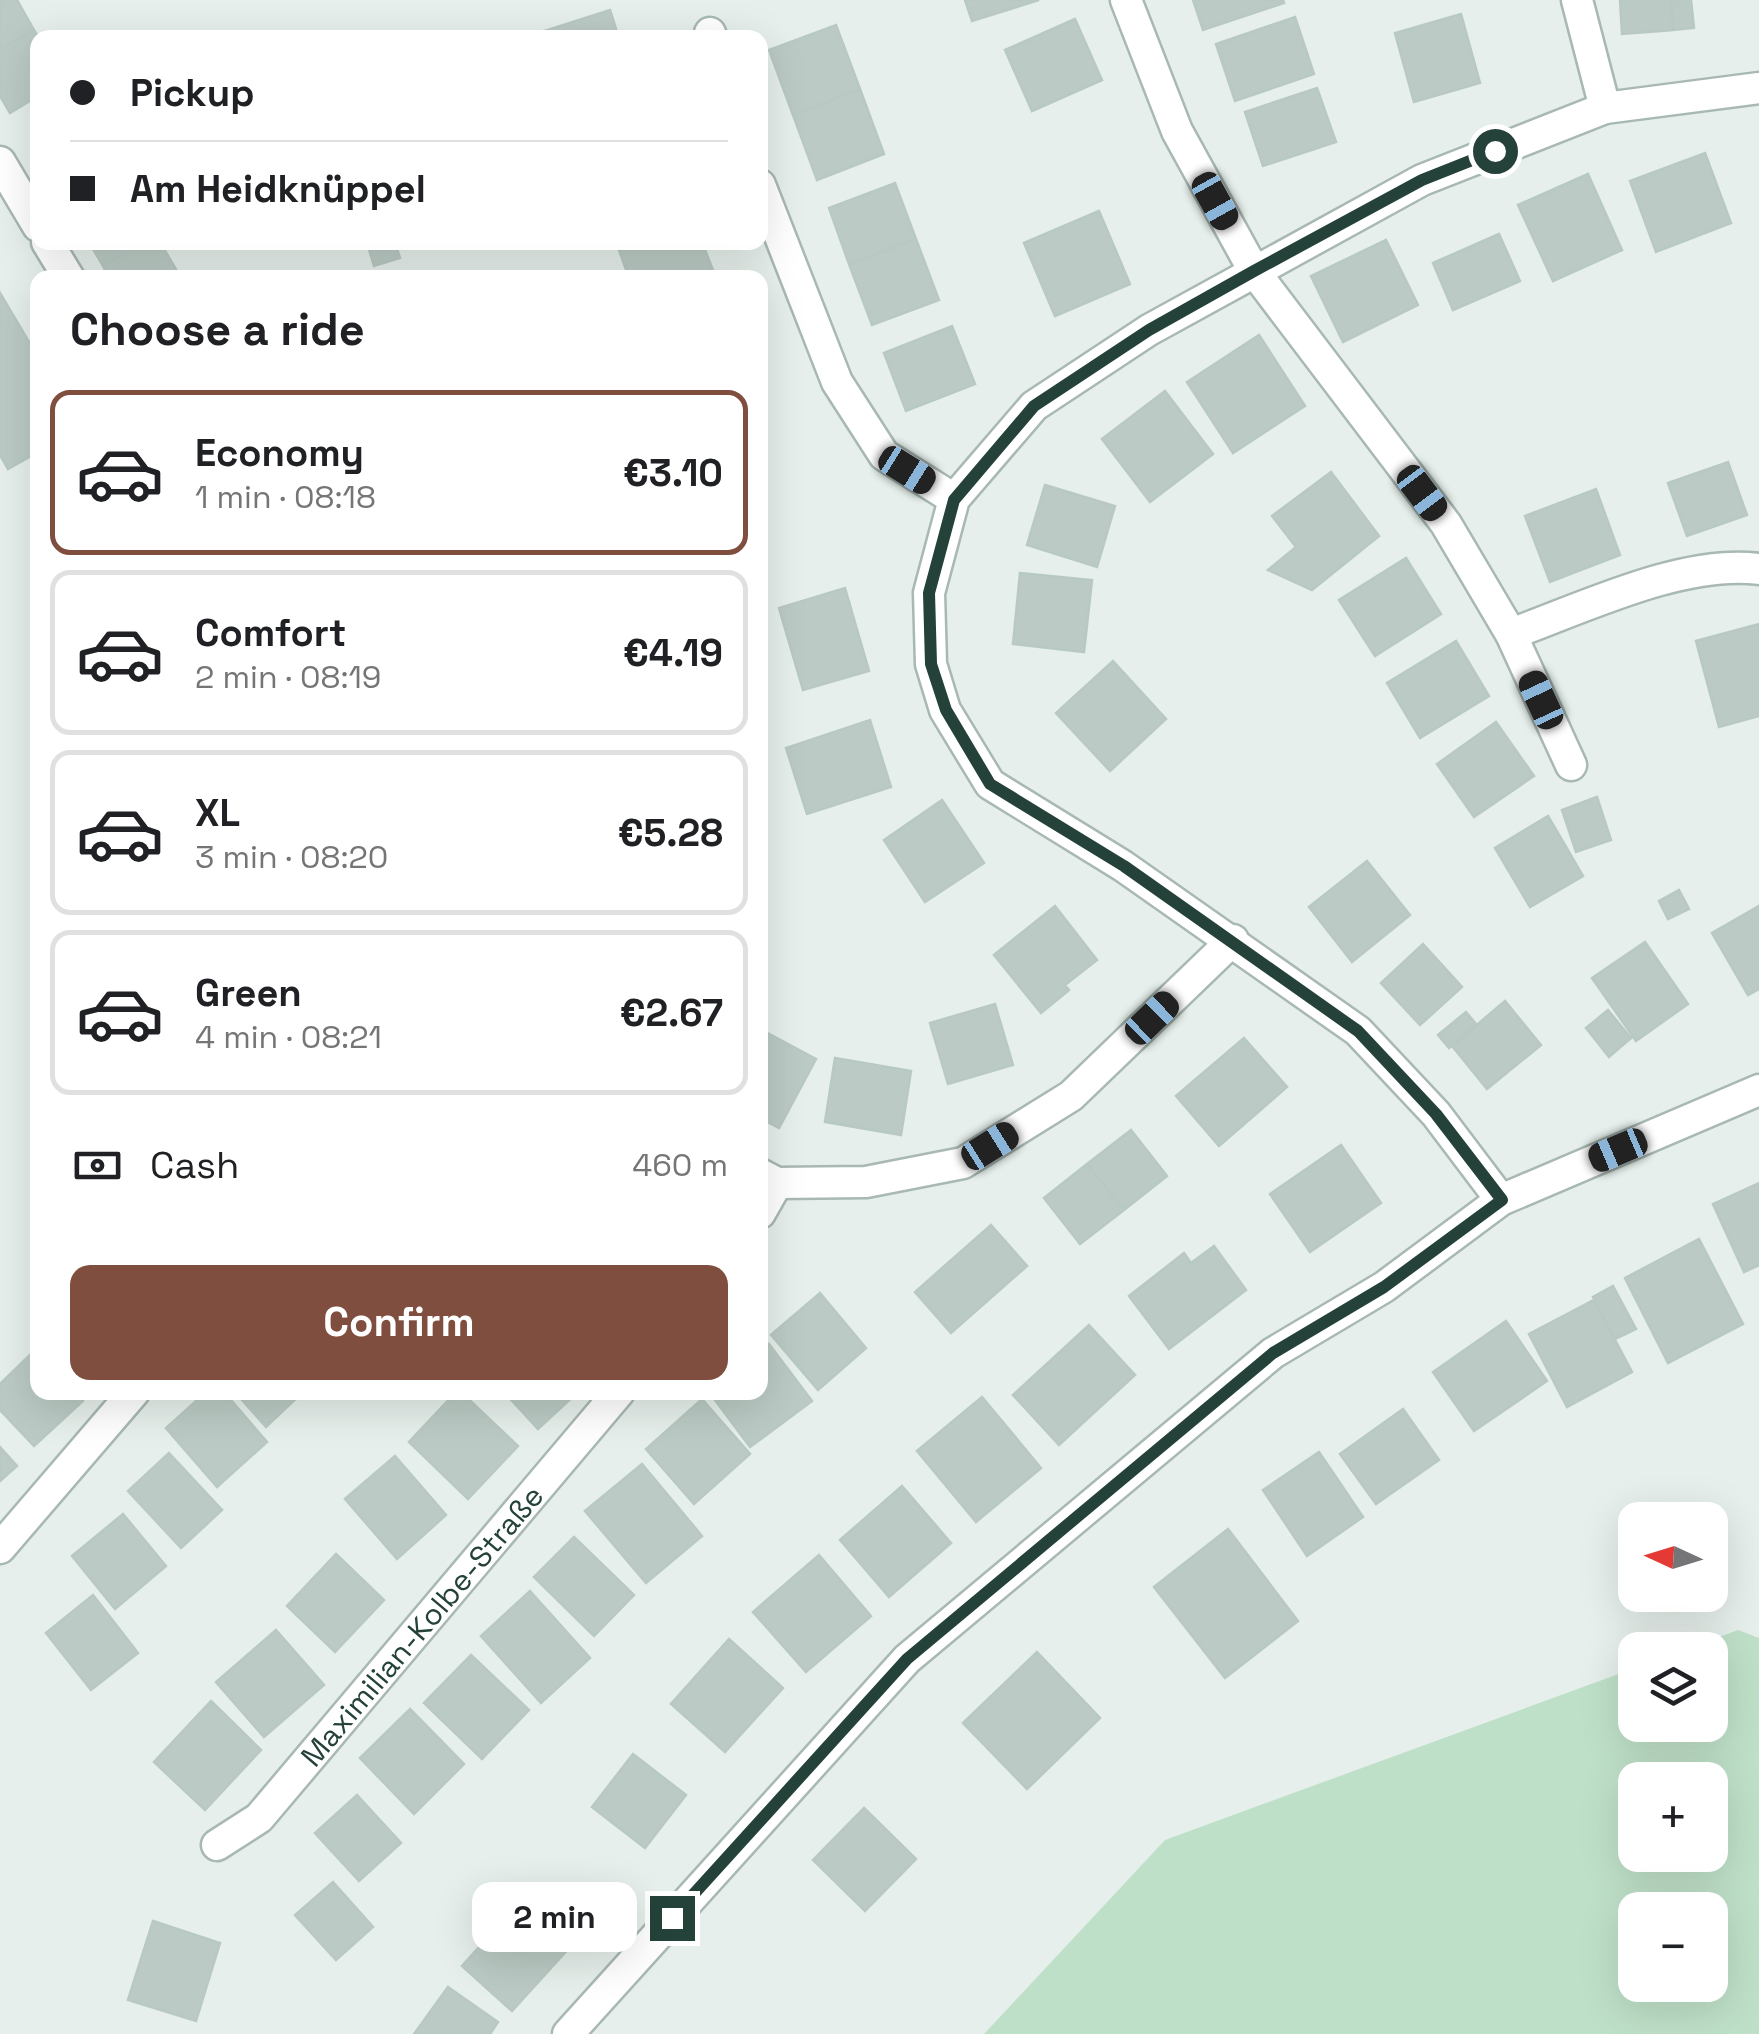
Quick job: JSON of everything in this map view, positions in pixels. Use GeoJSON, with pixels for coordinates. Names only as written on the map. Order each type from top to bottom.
{"type":"FeatureCollection","features":[{"type":"Feature","properties":{"kind":"street"},"geometry":{"type":"LineString","coordinates":[[1126,0],[1177,132],[1254,271],[1446,524],[1511,634],[1571,765]]}},
{"type":"Feature","properties":{"kind":"street"},"geometry":{"type":"LineString","coordinates":[[1577,0],[1605,108]]}},
{"type":"Feature","properties":{"kind":"street"},"geometry":{"type":"LineString","coordinates":[[1502,1200],[1436,1114],[1358,1031],[1233,940],[990,784],[946,710],[931,664],[929,593],[954,500],[1034,406],[1149,330],[1422,180],[1605,108],[1759,88]]}},
{"type":"Feature","properties":{"kind":"street"},"geometry":{"type":"LineString","coordinates":[[0,162],[30,213]]}},
{"type":"Feature","properties":{"kind":"street"},"geometry":{"type":"LineString","coordinates":[[768,205],[838,382],[884,455],[954,500]]}},
{"type":"Feature","properties":{"kind":"street"},"geometry":{"type":"LineString","coordinates":[[1511,634],[1637,589],[1726,564],[1759,569]]}},
{"type":"Feature","properties":{"kind":"street"},"geometry":{"type":"LineString","coordinates":[[769,1178],[866,1182],[963,1163],[1071,1096],[1233,940]]}},
{"type":"Feature","properties":{"kind":"street"},"geometry":{"type":"LineString","coordinates":[[568,2034],[907,1659],[1273,1353],[1384,1287],[1502,1200],[1759,1090]]}},
{"type":"Feature","properties":{"kind":"street"},"geometry":{"type":"LineString","coordinates":[[0,1548],[127,1400]]}},
{"type":"Feature","properties":{"kind":"street","name":"Maximilian-Kolbe-Straße"},"geometry":{"type":"LineString","coordinates":[[217,1845],[259,1818],[611,1400]]}},
{"type":"Feature","properties":{"kind":"green space"},"geometry":{"type":"Polygon","coordinates":[[[1738,1630],[1759,1638],[1759,2034],[984,2034],[1165,1840],[1618,1674],[1618,1742],[1728,1742],[1728,1634],[1738,1630]]]}},
{"type":"Feature","properties":{"kind":"building"},"geometry":{"type":"Polygon","coordinates":[[[0,0],[17,0],[34,30],[0,50],[0,0]]]}},
{"type":"Feature","properties":{"kind":"building"},"geometry":{"type":"Polygon","coordinates":[[[965,0],[1039,0],[972,21],[965,0]]]}},
{"type":"Feature","properties":{"kind":"building"},"geometry":{"type":"Polygon","coordinates":[[[1193,0],[1283,0],[1284,3],[1203,30],[1193,0]]]}},
{"type":"Feature","properties":{"kind":"building"},"geometry":{"type":"Polygon","coordinates":[[[1620,0],[1671,0],[1673,30],[1622,34],[1620,0]]]}},
{"type":"Feature","properties":{"kind":"building"},"geometry":{"type":"Polygon","coordinates":[[[1671,0],[1691,0],[1694,28],[1673,30],[1671,0]]]}},
{"type":"Feature","properties":{"kind":"building"},"geometry":{"type":"Polygon","coordinates":[[[610,10],[616,30],[548,30],[610,10]]]}},
{"type":"Feature","properties":{"kind":"building"},"geometry":{"type":"Polygon","coordinates":[[[1461,14],[1480,83],[1414,102],[1395,33],[1461,14]]]}},
{"type":"Feature","properties":{"kind":"building"},"geometry":{"type":"Polygon","coordinates":[[[1295,17],[1314,74],[1235,101],[1216,44],[1295,17]]]}},
{"type":"Feature","properties":{"kind":"building"},"geometry":{"type":"Polygon","coordinates":[[[1075,19],[1102,80],[1032,111],[1005,50],[1075,19]]]}},
{"type":"Feature","properties":{"kind":"building"},"geometry":{"type":"Polygon","coordinates":[[[836,25],[860,89],[793,115],[769,50],[836,25]]]}},
{"type":"Feature","properties":{"kind":"building"},"geometry":{"type":"Polygon","coordinates":[[[30,32],[30,101],[10,113],[0,96],[0,50],[30,32]]]}},
{"type":"Feature","properties":{"kind":"building"},"geometry":{"type":"Polygon","coordinates":[[[1317,88],[1336,142],[1263,166],[1245,112],[1317,88]]]}},
{"type":"Feature","properties":{"kind":"building"},"geometry":{"type":"Polygon","coordinates":[[[860,89],[884,154],[817,180],[793,115],[860,89]]]}},
{"type":"Feature","properties":{"kind":"building"},"geometry":{"type":"Polygon","coordinates":[[[1705,153],[1731,223],[1656,252],[1630,181],[1705,153]]]}},
{"type":"Feature","properties":{"kind":"building"},"geometry":{"type":"Polygon","coordinates":[[[1588,174],[1622,250],[1553,281],[1518,205],[1588,174]]]}},
{"type":"Feature","properties":{"kind":"building"},"geometry":{"type":"Polygon","coordinates":[[[895,183],[916,239],[849,264],[829,208],[895,183]]]}},
{"type":"Feature","properties":{"kind":"building"},"geometry":{"type":"Polygon","coordinates":[[[1099,211],[1130,284],[1055,316],[1024,243],[1099,211]]]}},
{"type":"Feature","properties":{"kind":"building"},"geometry":{"type":"Polygon","coordinates":[[[1499,234],[1520,281],[1453,310],[1433,263],[1499,234]]]}},
{"type":"Feature","properties":{"kind":"building"},"geometry":{"type":"Polygon","coordinates":[[[916,239],[939,300],[872,325],[849,264],[916,239]]]}},
{"type":"Feature","properties":{"kind":"building"},"geometry":{"type":"Polygon","coordinates":[[[1386,240],[1418,305],[1343,342],[1311,276],[1386,240]]]}},
{"type":"Feature","properties":{"kind":"building"},"geometry":{"type":"Polygon","coordinates":[[[94,250],[130,250],[103,266],[94,250]]]}},
{"type":"Feature","properties":{"kind":"building"},"geometry":{"type":"Polygon","coordinates":[[[130,250],[165,250],[176,270],[105,270],[103,266],[130,250]]]}},
{"type":"Feature","properties":{"kind":"building"},"geometry":{"type":"Polygon","coordinates":[[[369,250],[398,250],[400,258],[374,266],[369,250]]]}},
{"type":"Feature","properties":{"kind":"building"},"geometry":{"type":"Polygon","coordinates":[[[619,250],[705,250],[713,270],[626,270],[619,250]]]}},
{"type":"Feature","properties":{"kind":"building"},"geometry":{"type":"Polygon","coordinates":[[[0,293],[30,344],[30,457],[8,469],[0,455],[0,293]]]}},
{"type":"Feature","properties":{"kind":"building"},"geometry":{"type":"Polygon","coordinates":[[[952,326],[975,384],[906,411],[884,353],[952,326]]]}},
{"type":"Feature","properties":{"kind":"building"},"geometry":{"type":"Polygon","coordinates":[[[1259,335],[1305,406],[1233,453],[1187,382],[1259,335]]]}},
{"type":"Feature","properties":{"kind":"building"},"geometry":{"type":"Polygon","coordinates":[[[1165,391],[1213,454],[1150,502],[1102,439],[1165,391]]]}},
{"type":"Feature","properties":{"kind":"building"},"geometry":{"type":"Polygon","coordinates":[[[1728,462],[1747,515],[1687,536],[1668,483],[1728,462]]]}},
{"type":"Feature","properties":{"kind":"building"},"geometry":{"type":"Polygon","coordinates":[[[1331,472],[1379,536],[1312,590],[1268,570],[1296,547],[1272,516],[1331,472]]]}},
{"type":"Feature","properties":{"kind":"building"},"geometry":{"type":"Polygon","coordinates":[[[1045,485],[1115,506],[1097,567],[1027,545],[1045,485]]]}},
{"type":"Feature","properties":{"kind":"building"},"geometry":{"type":"Polygon","coordinates":[[[1596,489],[1620,555],[1550,582],[1525,516],[1596,489]]]}},
{"type":"Feature","properties":{"kind":"building"},"geometry":{"type":"Polygon","coordinates":[[[1406,558],[1441,614],[1375,656],[1339,600],[1406,558]]]}},
{"type":"Feature","properties":{"kind":"building"},"geometry":{"type":"Polygon","coordinates":[[[1020,573],[1092,580],[1084,652],[1013,644],[1020,573]]]}},
{"type":"Feature","properties":{"kind":"building"},"geometry":{"type":"Polygon","coordinates":[[[845,588],[869,671],[803,690],[779,608],[845,588]]]}},
{"type":"Feature","properties":{"kind":"building"},"geometry":{"type":"Polygon","coordinates":[[[1759,624],[1759,716],[1719,727],[1696,641],[1759,624]]]}},
{"type":"Feature","properties":{"kind":"building"},"geometry":{"type":"Polygon","coordinates":[[[1456,641],[1489,696],[1420,738],[1387,683],[1456,641]]]}},
{"type":"Feature","properties":{"kind":"building"},"geometry":{"type":"Polygon","coordinates":[[[1113,661],[1166,719],[1110,771],[1056,713],[1113,661]]]}},
{"type":"Feature","properties":{"kind":"building"},"geometry":{"type":"Polygon","coordinates":[[[870,720],[891,787],[807,814],[786,748],[870,720]]]}},
{"type":"Feature","properties":{"kind":"building"},"geometry":{"type":"Polygon","coordinates":[[[1496,722],[1534,776],[1474,817],[1437,764],[1496,722]]]}},
{"type":"Feature","properties":{"kind":"building"},"geometry":{"type":"Polygon","coordinates":[[[1597,797],[1611,840],[1576,852],[1562,810],[1597,797]]]}},
{"type":"Feature","properties":{"kind":"building"},"geometry":{"type":"Polygon","coordinates":[[[942,800],[984,863],[925,902],[884,840],[942,800]]]}},
{"type":"Feature","properties":{"kind":"building"},"geometry":{"type":"Polygon","coordinates":[[[1548,816],[1583,876],[1530,907],[1495,848],[1548,816]]]}},
{"type":"Feature","properties":{"kind":"building"},"geometry":{"type":"Polygon","coordinates":[[[1367,861],[1410,915],[1352,962],[1309,907],[1367,861]]]}},
{"type":"Feature","properties":{"kind":"building"},"geometry":{"type":"Polygon","coordinates":[[[1679,890],[1689,909],[1668,919],[1659,901],[1679,890]]]}},
{"type":"Feature","properties":{"kind":"building"},"geometry":{"type":"Polygon","coordinates":[[[1055,906],[1097,960],[1065,985],[1069,990],[1041,1013],[994,955],[1055,906]]]}},
{"type":"Feature","properties":{"kind":"building"},"geometry":{"type":"Polygon","coordinates":[[[1759,906],[1759,989],[1748,995],[1712,933],[1759,906]]]}},
{"type":"Feature","properties":{"kind":"building"},"geometry":{"type":"Polygon","coordinates":[[[1645,942],[1688,1004],[1636,1041],[1592,978],[1645,942]]]}},
{"type":"Feature","properties":{"kind":"building"},"geometry":{"type":"Polygon","coordinates":[[[1423,944],[1462,987],[1420,1025],[1381,983],[1423,944]]]}},
{"type":"Feature","properties":{"kind":"building"},"geometry":{"type":"Polygon","coordinates":[[[1505,1001],[1541,1045],[1487,1089],[1452,1046],[1505,1001]]]}},
{"type":"Feature","properties":{"kind":"building"},"geometry":{"type":"Polygon","coordinates":[[[995,1004],[1013,1065],[948,1084],[930,1023],[995,1004]]]}},
{"type":"Feature","properties":{"kind":"building"},"geometry":{"type":"Polygon","coordinates":[[[1608,1010],[1631,1038],[1609,1057],[1586,1028],[1608,1010]]]}},
{"type":"Feature","properties":{"kind":"building"},"geometry":{"type":"Polygon","coordinates":[[[1466,1012],[1477,1025],[1449,1048],[1438,1035],[1466,1012]]]}},
{"type":"Feature","properties":{"kind":"building"},"geometry":{"type":"Polygon","coordinates":[[[768,1033],[816,1059],[779,1128],[768,1122],[768,1033]]]}},
{"type":"Feature","properties":{"kind":"building"},"geometry":{"type":"Polygon","coordinates":[[[1244,1038],[1287,1087],[1219,1146],[1176,1096],[1244,1038]]]}},
{"type":"Feature","properties":{"kind":"building"},"geometry":{"type":"Polygon","coordinates":[[[835,1058],[911,1071],[901,1135],[825,1122],[835,1058]]]}},
{"type":"Feature","properties":{"kind":"building"},"geometry":{"type":"Polygon","coordinates":[[[1131,1130],[1167,1176],[1124,1210],[1087,1164],[1131,1130]]]}},
{"type":"Feature","properties":{"kind":"building"},"geometry":{"type":"Polygon","coordinates":[[[1341,1145],[1381,1203],[1310,1252],[1270,1194],[1341,1145]]]}},
{"type":"Feature","properties":{"kind":"building"},"geometry":{"type":"Polygon","coordinates":[[[1087,1164],[1124,1210],[1080,1244],[1044,1198],[1087,1164]]]}},
{"type":"Feature","properties":{"kind":"building"},"geometry":{"type":"Polygon","coordinates":[[[1759,1183],[1759,1265],[1744,1272],[1713,1204],[1759,1183]]]}},
{"type":"Feature","properties":{"kind":"building"},"geometry":{"type":"Polygon","coordinates":[[[991,1225],[1027,1266],[951,1333],[915,1292],[991,1225]]]}},
{"type":"Feature","properties":{"kind":"building"},"geometry":{"type":"Polygon","coordinates":[[[1699,1239],[1743,1324],[1668,1363],[1625,1278],[1699,1239]]]}},
{"type":"Feature","properties":{"kind":"building"},"geometry":{"type":"Polygon","coordinates":[[[1214,1246],[1246,1290],[1169,1349],[1129,1296],[1184,1253],[1191,1263],[1214,1246]]]}},
{"type":"Feature","properties":{"kind":"building"},"geometry":{"type":"Polygon","coordinates":[[[1613,1286],[1636,1329],[1615,1339],[1593,1297],[1613,1286]]]}},
{"type":"Feature","properties":{"kind":"building"},"geometry":{"type":"Polygon","coordinates":[[[820,1293],[866,1348],[818,1390],[771,1335],[820,1293]]]}},
{"type":"Feature","properties":{"kind":"building"},"geometry":{"type":"Polygon","coordinates":[[[1594,1300],[1632,1372],[1567,1407],[1529,1334],[1594,1300]]]}},
{"type":"Feature","properties":{"kind":"building"},"geometry":{"type":"Polygon","coordinates":[[[1506,1321],[1547,1381],[1474,1431],[1433,1372],[1506,1321]]]}},
{"type":"Feature","properties":{"kind":"building"},"geometry":{"type":"Polygon","coordinates":[[[1089,1325],[1135,1375],[1059,1445],[1013,1395],[1089,1325]]]}},
{"type":"Feature","properties":{"kind":"building"},"geometry":{"type":"Polygon","coordinates":[[[768,1345],[812,1401],[750,1447],[715,1400],[768,1400],[768,1345]]]}},
{"type":"Feature","properties":{"kind":"building"},"geometry":{"type":"Polygon","coordinates":[[[30,1355],[30,1400],[83,1401],[34,1446],[0,1410],[0,1384],[30,1355]]]}},
{"type":"Feature","properties":{"kind":"building"},"geometry":{"type":"Polygon","coordinates":[[[982,1397],[1041,1468],[976,1522],[917,1451],[982,1397]]]}},
{"type":"Feature","properties":{"kind":"building"},"geometry":{"type":"Polygon","coordinates":[[[197,1400],[231,1400],[267,1442],[217,1487],[166,1428],[197,1400]]]}},
{"type":"Feature","properties":{"kind":"building"},"geometry":{"type":"Polygon","coordinates":[[[242,1400],[295,1400],[266,1427],[242,1400]]]}},
{"type":"Feature","properties":{"kind":"building"},"geometry":{"type":"Polygon","coordinates":[[[448,1400],[469,1400],[518,1446],[468,1499],[409,1442],[448,1400]]]}},
{"type":"Feature","properties":{"kind":"building"},"geometry":{"type":"Polygon","coordinates":[[[511,1400],[569,1400],[538,1429],[511,1400]]]}},
{"type":"Feature","properties":{"kind":"building"},"geometry":{"type":"Polygon","coordinates":[[[703,1400],[750,1454],[694,1504],[646,1449],[703,1400]]]}},
{"type":"Feature","properties":{"kind":"building"},"geometry":{"type":"Polygon","coordinates":[[[1403,1409],[1439,1460],[1376,1504],[1340,1454],[1403,1409]]]}},
{"type":"Feature","properties":{"kind":"building"},"geometry":{"type":"Polygon","coordinates":[[[0,1447],[17,1466],[0,1481],[0,1447]]]}},
{"type":"Feature","properties":{"kind":"building"},"geometry":{"type":"Polygon","coordinates":[[[1319,1452],[1363,1517],[1307,1556],[1263,1490],[1319,1452]]]}},
{"type":"Feature","properties":{"kind":"building"},"geometry":{"type":"Polygon","coordinates":[[[169,1453],[222,1510],[181,1548],[128,1491],[169,1453]]]}},
{"type":"Feature","properties":{"kind":"building"},"geometry":{"type":"Polygon","coordinates":[[[395,1456],[446,1515],[397,1559],[345,1499],[395,1456]]]}},
{"type":"Feature","properties":{"kind":"building"},"geometry":{"type":"Polygon","coordinates":[[[642,1464],[702,1536],[646,1583],[585,1511],[642,1464]]]}},
{"type":"Feature","properties":{"kind":"building"},"geometry":{"type":"Polygon","coordinates":[[[902,1486],[951,1543],[889,1597],[840,1540],[902,1486]]]}},
{"type":"Feature","properties":{"kind":"building"},"geometry":{"type":"Polygon","coordinates":[[[123,1514],[166,1566],[115,1609],[72,1556],[123,1514]]]}},
{"type":"Feature","properties":{"kind":"building"},"geometry":{"type":"Polygon","coordinates":[[[1228,1529],[1298,1621],[1225,1678],[1154,1587],[1228,1529]]]}},
{"type":"Feature","properties":{"kind":"building"},"geometry":{"type":"Polygon","coordinates":[[[574,1537],[634,1595],[594,1636],[534,1577],[574,1537]]]}},
{"type":"Feature","properties":{"kind":"building"},"geometry":{"type":"Polygon","coordinates":[[[336,1554],[384,1600],[335,1652],[287,1606],[336,1554]]]}},
{"type":"Feature","properties":{"kind":"building"},"geometry":{"type":"Polygon","coordinates":[[[819,1555],[871,1616],[806,1672],[753,1612],[819,1555]]]}},
{"type":"Feature","properties":{"kind":"building"},"geometry":{"type":"Polygon","coordinates":[[[530,1591],[590,1658],[541,1703],[481,1636],[530,1591]]]}},
{"type":"Feature","properties":{"kind":"building"},"geometry":{"type":"Polygon","coordinates":[[[93,1595],[138,1653],[91,1690],[46,1633],[93,1595]]]}},
{"type":"Feature","properties":{"kind":"building"},"geometry":{"type":"Polygon","coordinates":[[[276,1630],[324,1685],[264,1737],[216,1682],[276,1630]]]}},
{"type":"Feature","properties":{"kind":"building"},"geometry":{"type":"Polygon","coordinates":[[[729,1639],[783,1688],[725,1752],[671,1704],[729,1639]]]}},
{"type":"Feature","properties":{"kind":"building"},"geometry":{"type":"Polygon","coordinates":[[[1037,1652],[1100,1718],[1027,1789],[963,1723],[1037,1652]]]}},
{"type":"Feature","properties":{"kind":"building"},"geometry":{"type":"Polygon","coordinates":[[[471,1655],[529,1710],[482,1759],[424,1703],[471,1655]]]}},
{"type":"Feature","properties":{"kind":"building"},"geometry":{"type":"Polygon","coordinates":[[[211,1701],[261,1750],[205,1810],[154,1762],[211,1701]]]}},
{"type":"Feature","properties":{"kind":"building"},"geometry":{"type":"Polygon","coordinates":[[[410,1709],[464,1764],[414,1814],[360,1758],[410,1709]]]}},
{"type":"Feature","properties":{"kind":"building"},"geometry":{"type":"Polygon","coordinates":[[[633,1754],[686,1795],[645,1848],[592,1807],[633,1754]]]}},
{"type":"Feature","properties":{"kind":"building"},"geometry":{"type":"Polygon","coordinates":[[[357,1795],[401,1843],[359,1881],[315,1833],[357,1795]]]}},
{"type":"Feature","properties":{"kind":"building"},"geometry":{"type":"Polygon","coordinates":[[[864,1808],[916,1859],[865,1911],[813,1860],[864,1808]]]}},
{"type":"Feature","properties":{"kind":"building"},"geometry":{"type":"Polygon","coordinates":[[[333,1882],[373,1927],[336,1960],[295,1915],[333,1882]]]}},
{"type":"Feature","properties":{"kind":"building"},"geometry":{"type":"Polygon","coordinates":[[[520,1902],[570,1947],[512,2011],[462,1966],[520,1902]]]}},
{"type":"Feature","properties":{"kind":"building"},"geometry":{"type":"Polygon","coordinates":[[[153,1921],[220,1943],[196,2021],[128,2000],[153,1921]]]}},
{"type":"Feature","properties":{"kind":"building"},"geometry":{"type":"Polygon","coordinates":[[[448,1987],[498,2022],[490,2034],[414,2034],[448,1987]]]}},
{"type":"Feature","properties":{"kind":"route"},"geometry":{"type":"LineString","coordinates":[[672,1918],[907,1659],[1273,1353],[1384,1287],[1502,1200],[1436,1114],[1358,1031],[1124,866],[990,784],[946,710],[931,664],[929,593],[954,500],[1034,406],[1149,330],[1254,271],[1422,180],[1495,151]]}}]}
